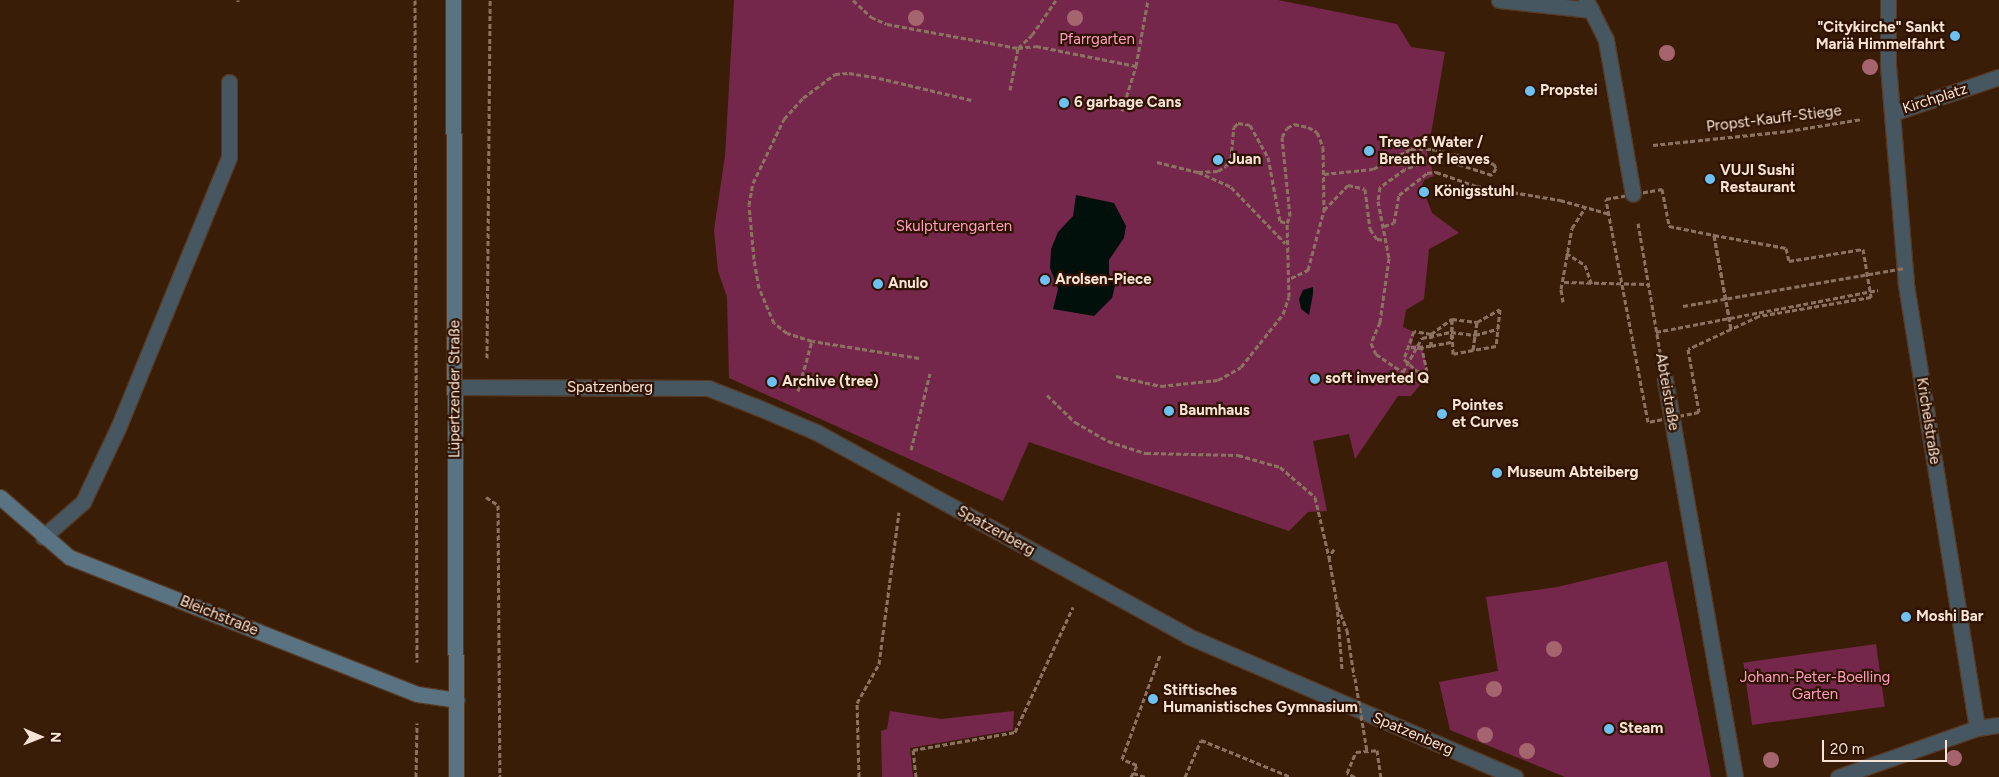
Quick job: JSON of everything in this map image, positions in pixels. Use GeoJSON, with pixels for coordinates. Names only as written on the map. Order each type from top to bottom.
{"type":"FeatureCollection","features":[{"type":"Feature","properties":{"kind":"street","name":"Lüpertzender Straße"},"geometry":{"type":"LineString","coordinates":[[453,0],[456,777]]}},
{"type":"Feature","properties":{"kind":"street"},"geometry":{"type":"LineString","coordinates":[[1499,0],[1589,5],[1606,40],[1634,199]]}},
{"type":"Feature","properties":{"kind":"street","name":"Kirchplatz"},"geometry":{"type":"LineString","coordinates":[[1888,0],[1888,65],[1893,113],[1999,76]]}},
{"type":"Feature","properties":{"kind":"street"},"geometry":{"type":"LineString","coordinates":[[43,537],[83,502],[118,428],[218,184],[229,157],[229,82]]}},
{"type":"Feature","properties":{"kind":"street","name":"Krichelstraße"},"geometry":{"type":"LineString","coordinates":[[1893,113],[1905,268],[1977,728]]}},
{"type":"Feature","properties":{"kind":"street","name":"Abteistraße"},"geometry":{"type":"LineString","coordinates":[[1665,380],[1734,777]]}},
{"type":"Feature","properties":{"kind":"street","name":"Spatzenberg"},"geometry":{"type":"LineString","coordinates":[[454,387],[708,388],[816,432],[1188,636],[1515,777]]}},
{"type":"Feature","properties":{"kind":"street","name":"Bleichstraße"},"geometry":{"type":"LineString","coordinates":[[0,497],[43,537],[69,557],[417,694],[457,700]]}},
{"type":"Feature","properties":{"kind":"street"},"geometry":{"type":"LineString","coordinates":[[1838,777],[1977,728],[1999,725]]}},
{"type":"Feature","properties":{"kind":"path"},"geometry":{"type":"LineString","coordinates":[[415,0],[416,777]]}},
{"type":"Feature","properties":{"kind":"path"},"geometry":{"type":"LineString","coordinates":[[854,0],[878,22],[1018,48],[1036,46],[1136,66]]}},
{"type":"Feature","properties":{"kind":"path"},"geometry":{"type":"LineString","coordinates":[[1010,90],[1018,48],[1032,35],[1056,0]]}},
{"type":"Feature","properties":{"kind":"path"},"geometry":{"type":"LineString","coordinates":[[1122,111],[1136,66],[1148,0]]}},
{"type":"Feature","properties":{"kind":"path"},"geometry":{"type":"LineString","coordinates":[[920,358],[812,341],[787,333],[774,323],[759,288],[754,258],[749,204],[753,183],[784,119],[803,98],[825,79],[849,73],[971,100]]}},
{"type":"Feature","properties":{"kind":"path","name":"Propst-Kauff-Stiege"},"geometry":{"type":"LineString","coordinates":[[1658,144],[1788,131],[1893,113]]}},
{"type":"Feature","properties":{"kind":"path"},"geometry":{"type":"LineString","coordinates":[[1198,172],[1218,171],[1226,166],[1231,159],[1234,127],[1238,123],[1250,125],[1268,158],[1280,221],[1287,224]]}},
{"type":"Feature","properties":{"kind":"path"},"geometry":{"type":"LineString","coordinates":[[1116,376],[1161,386],[1218,380],[1240,367],[1283,314],[1290,278],[1285,243],[1288,236],[1287,224],[1290,216],[1282,137],[1287,128],[1294,124],[1317,132],[1323,147],[1324,210],[1308,270],[1290,278]]}},
{"type":"Feature","properties":{"kind":"path"},"geometry":{"type":"LineString","coordinates":[[1324,174],[1373,169],[1411,149],[1432,149],[1494,164],[1496,168],[1492,175],[1458,164],[1427,161],[1405,168],[1380,187],[1378,201],[1389,258],[1380,322],[1371,339],[1372,348],[1403,372],[1409,366],[1422,338],[1431,339],[1451,332],[1475,335],[1498,329]]}},
{"type":"Feature","properties":{"kind":"path"},"geometry":{"type":"LineString","coordinates":[[1157,162],[1198,172],[1231,187],[1285,243]]}},
{"type":"Feature","properties":{"kind":"path"},"geometry":{"type":"LineString","coordinates":[[1384,226],[1394,223],[1399,195],[1427,173],[1436,172],[1476,186],[1560,200],[1619,216]]}},
{"type":"Feature","properties":{"kind":"path"},"geometry":{"type":"LineString","coordinates":[[1324,210],[1348,185],[1363,186],[1367,192],[1370,229],[1377,239],[1387,240]]}},
{"type":"Feature","properties":{"kind":"path"},"geometry":{"type":"LineString","coordinates":[[1662,189],[1669,226],[1786,248],[1788,261],[1863,249],[1871,297],[1759,316],[1688,349],[1699,412],[1648,422],[1606,200],[1634,199],[1662,189]]}},
{"type":"Feature","properties":{"kind":"path"},"geometry":{"type":"LineString","coordinates":[[1563,302],[1561,289],[1564,282],[1566,253],[1572,228],[1584,208]]}},
{"type":"Feature","properties":{"kind":"path","name":"Abteistraße"},"geometry":{"type":"LineString","coordinates":[[1637,220],[1665,380]]}},
{"type":"Feature","properties":{"kind":"path"},"geometry":{"type":"LineString","coordinates":[[1714,235],[1731,329]]}},
{"type":"Feature","properties":{"kind":"path"},"geometry":{"type":"LineString","coordinates":[[1566,253],[1585,265],[1592,285]]}},
{"type":"Feature","properties":{"kind":"path"},"geometry":{"type":"LineString","coordinates":[[1682,306],[1905,268]]}},
{"type":"Feature","properties":{"kind":"path"},"geometry":{"type":"LineString","coordinates":[[1564,282],[1592,285],[1648,284]]}},
{"type":"Feature","properties":{"kind":"path"},"geometry":{"type":"LineString","coordinates":[[1656,332],[1870,291]]}},
{"type":"Feature","properties":{"kind":"path"},"geometry":{"type":"LineString","coordinates":[[1422,348],[1427,372],[1409,366],[1404,360],[1411,346],[1414,331],[1431,334],[1452,319],[1477,322],[1500,309],[1496,346],[1453,354],[1451,342],[1452,319]]}},
{"type":"Feature","properties":{"kind":"path"},"geometry":{"type":"LineString","coordinates":[[1451,342],[1452,319]]}},
{"type":"Feature","properties":{"kind":"path"},"geometry":{"type":"LineString","coordinates":[[1473,350],[1477,322]]}},
{"type":"Feature","properties":{"kind":"path"},"geometry":{"type":"LineString","coordinates":[[1473,350],[1477,322]]}},
{"type":"Feature","properties":{"kind":"path"},"geometry":{"type":"LineString","coordinates":[[1430,346],[1431,334]]}},
{"type":"Feature","properties":{"kind":"path"},"geometry":{"type":"LineString","coordinates":[[790,421],[812,341]]}},
{"type":"Feature","properties":{"kind":"path"},"geometry":{"type":"LineString","coordinates":[[1411,346],[1422,348],[1451,342]]}},
{"type":"Feature","properties":{"kind":"path"},"geometry":{"type":"LineString","coordinates":[[859,777],[857,703],[880,664],[904,481],[930,373]]}},
{"type":"Feature","properties":{"kind":"path"},"geometry":{"type":"LineString","coordinates":[[1047,395],[1084,427],[1108,441],[1146,453],[1238,455],[1280,467],[1315,497],[1329,557],[1337,604],[1342,664]]}},
{"type":"Feature","properties":{"kind":"path"},"geometry":{"type":"LineString","coordinates":[[1329,557],[1334,549]]}},
{"type":"Feature","properties":{"kind":"path"},"geometry":{"type":"LineString","coordinates":[[916,777],[913,750],[1015,732],[1077,598]]}},
{"type":"Feature","properties":{"kind":"path"},"geometry":{"type":"LineString","coordinates":[[1337,604],[1347,630],[1367,751]]}},
{"type":"Feature","properties":{"kind":"path"},"geometry":{"type":"LineString","coordinates":[[1145,777],[1132,775],[1137,765],[1122,759],[1164,646]]}},
{"type":"Feature","properties":{"kind":"path"},"geometry":{"type":"LineString","coordinates":[[1186,777],[1201,740],[1291,777]]}},
{"type":"Feature","properties":{"kind":"path"},"geometry":{"type":"LineString","coordinates":[[1355,777],[1347,774],[1356,752],[1377,750],[1381,777]]}},
{"type":"Feature","properties":{"kind":"green space","name":"Skulpturengarten"},"geometry":{"type":"Polygon","coordinates":[[[734,0],[1278,0],[1397,24],[1411,47],[1445,52],[1431,134],[1425,146],[1434,176],[1424,180],[1422,186],[1432,213],[1459,233],[1429,249],[1424,299],[1406,310],[1403,327],[1414,332],[1412,345],[1422,346],[1428,375],[1411,396],[1398,396],[1355,459],[1349,434],[1313,441],[1327,511],[1308,512],[1289,531],[1029,442],[1003,501],[729,378],[727,297],[718,271],[714,230],[725,156],[734,0]]]}},
{"type":"Feature","properties":{"kind":"green space"},"geometry":{"type":"Polygon","coordinates":[[[1667,561],[1711,777],[1565,777],[1450,730],[1439,682],[1498,671],[1486,597],[1557,587],[1667,561]]]}},
{"type":"Feature","properties":{"kind":"green space","name":"Johann-Peter-Boelling Garten"},"geometry":{"type":"Polygon","coordinates":[[[1876,644],[1885,706],[1752,725],[1743,663],[1876,644]]]}},
{"type":"Feature","properties":{"kind":"green space"},"geometry":{"type":"Polygon","coordinates":[[[890,711],[941,719],[1014,711],[1013,730],[910,748],[913,777],[882,777],[881,731],[887,729],[890,711]]]}},
{"type":"Feature","properties":{"kind":"shaded area"},"geometry":{"type":"Polygon","coordinates":[[[1076,195],[1114,203],[1126,226],[1124,238],[1109,260],[1109,274],[1115,286],[1112,298],[1094,316],[1053,309],[1058,289],[1050,268],[1051,249],[1058,232],[1073,216],[1076,195]]]}},
{"type":"Feature","properties":{"kind":"shaded area"},"geometry":{"type":"Polygon","coordinates":[[[1313,287],[1309,315],[1301,309],[1299,299],[1303,290],[1313,287]]]}},
{"type":"Feature","properties":{"kind":"place","name":"\"Citykirche\" Sankt Mariä Himmelfahrt"},"geometry":{"type":"Point","coordinates":[1955,36]}},
{"type":"Feature","properties":{"kind":"place","name":"Propstei"},"geometry":{"type":"Point","coordinates":[1530,91]}},
{"type":"Feature","properties":{"kind":"place","name":"6 garbage Cans"},"geometry":{"type":"Point","coordinates":[1064,103]}},
{"type":"Feature","properties":{"kind":"place","name":"Tree of Water / Breath of leaves"},"geometry":{"type":"Point","coordinates":[1369,151]}},
{"type":"Feature","properties":{"kind":"place","name":"Juan"},"geometry":{"type":"Point","coordinates":[1218,160]}},
{"type":"Feature","properties":{"kind":"place","name":"VUJI Sushi Restaurant"},"geometry":{"type":"Point","coordinates":[1710,179]}},
{"type":"Feature","properties":{"kind":"place","name":"Königsstuhl"},"geometry":{"type":"Point","coordinates":[1424,192]}},
{"type":"Feature","properties":{"kind":"place","name":"Arolsen-Piece"},"geometry":{"type":"Point","coordinates":[1045,280]}},
{"type":"Feature","properties":{"kind":"place","name":"Anulo"},"geometry":{"type":"Point","coordinates":[878,284]}},
{"type":"Feature","properties":{"kind":"place","name":"soft inverted Q"},"geometry":{"type":"Point","coordinates":[1315,379]}},
{"type":"Feature","properties":{"kind":"place","name":"Archive (tree)"},"geometry":{"type":"Point","coordinates":[772,382]}},
{"type":"Feature","properties":{"kind":"place","name":"Baumhaus"},"geometry":{"type":"Point","coordinates":[1169,411]}},
{"type":"Feature","properties":{"kind":"place","name":"Pointes et Curves"},"geometry":{"type":"Point","coordinates":[1442,414]}},
{"type":"Feature","properties":{"kind":"place","name":"Museum Abteiberg"},"geometry":{"type":"Point","coordinates":[1497,473]}},
{"type":"Feature","properties":{"kind":"place","name":"Moshi Bar"},"geometry":{"type":"Point","coordinates":[1906,617]}},
{"type":"Feature","properties":{"kind":"place","name":"Stiftisches Humanistisches Gymnasium"},"geometry":{"type":"Point","coordinates":[1153,699]}},
{"type":"Feature","properties":{"kind":"place","name":"Steam"},"geometry":{"type":"Point","coordinates":[1609,729]}},
{"type":"Feature","properties":{"kind":"park label","name":"Pfarrgarten"},"geometry":{"type":"Point","coordinates":[1097,40]}}]}
